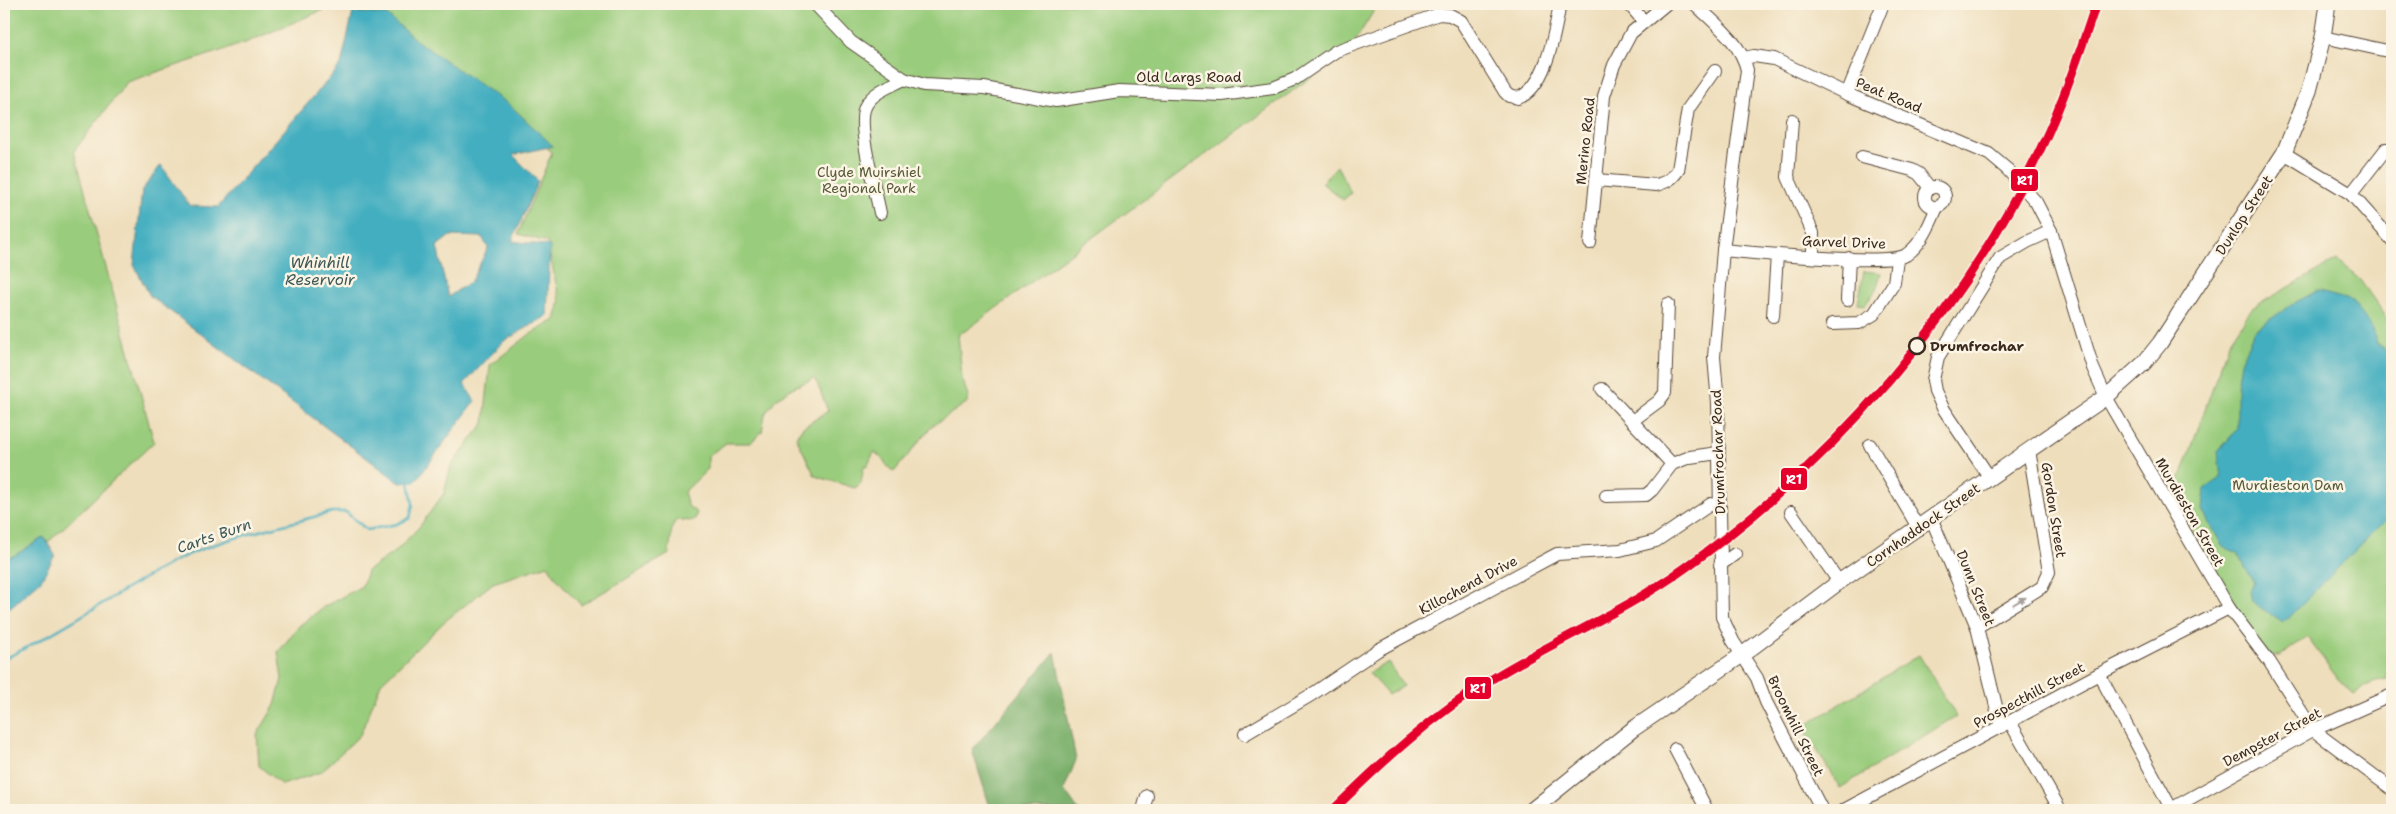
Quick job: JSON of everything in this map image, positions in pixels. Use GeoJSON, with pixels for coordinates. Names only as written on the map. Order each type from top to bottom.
{"type":"FeatureCollection","features":[{"type":"Feature","properties":{"kind":"main road","name":"Dunlop Street"},"geometry":{"type":"LineString","coordinates":[[2106,397],[2144,363],[2160,343],[2284,153],[2309,91],[2323,36],[2328,4]]}},
{"type":"Feature","properties":{"kind":"main road","name":"Cornhaddock Street"},"geometry":{"type":"LineString","coordinates":[[1742,655],[1839,582],[1932,520],[2106,397]]}},
{"type":"Feature","properties":{"kind":"main road"},"geometry":{"type":"LineString","coordinates":[[1539,808],[1633,729],[1742,655]]}},
{"type":"Feature","properties":{"kind":"street","name":"Old Largs Road"},"geometry":{"type":"LineString","coordinates":[[814,4],[852,42],[904,79],[924,85],[984,88],[1056,101],[1119,91],[1222,95],[1273,88],[1295,79],[1336,51],[1439,14],[1450,15],[1461,22],[1505,92],[1509,96],[1518,98],[1526,93],[1540,75],[1553,45],[1560,4]]}},
{"type":"Feature","properties":{"kind":"street"},"geometry":{"type":"LineString","coordinates":[[1629,4],[1644,22]]}},
{"type":"Feature","properties":{"kind":"street","name":"Merino Road"},"geometry":{"type":"LineString","coordinates":[[1590,243],[1604,96],[1614,65],[1631,33],[1666,4]]}},
{"type":"Feature","properties":{"kind":"street","name":"Drumfrochar Road"},"geometry":{"type":"LineString","coordinates":[[1695,4],[1738,47],[1744,58],[1747,83],[1723,250],[1714,357],[1720,563],[1724,624],[1742,655]]}},
{"type":"Feature","properties":{"kind":"street"},"geometry":{"type":"LineString","coordinates":[[1847,94],[1883,4]]}},
{"type":"Feature","properties":{"kind":"street"},"geometry":{"type":"LineString","coordinates":[[2323,36],[2392,52]]}},
{"type":"Feature","properties":{"kind":"street","name":"Peat Road"},"geometry":{"type":"LineString","coordinates":[[1744,58],[1754,56],[1774,59],[1847,94],[1989,154],[2015,177],[2036,202]]}},
{"type":"Feature","properties":{"kind":"street"},"geometry":{"type":"LineString","coordinates":[[1596,180],[1656,184],[1665,183],[1673,177],[1678,170],[1688,109],[1715,71]]}},
{"type":"Feature","properties":{"kind":"street"},"geometry":{"type":"LineString","coordinates":[[880,213],[861,126],[865,106],[874,96],[904,79]]}},
{"type":"Feature","properties":{"kind":"street"},"geometry":{"type":"LineString","coordinates":[[1792,120],[1788,177],[1813,233],[1813,257]]}},
{"type":"Feature","properties":{"kind":"street"},"geometry":{"type":"LineString","coordinates":[[2351,194],[2386,149]]}},
{"type":"Feature","properties":{"kind":"street"},"geometry":{"type":"LineString","coordinates":[[2284,153],[2351,194],[2392,240]]}},
{"type":"Feature","properties":{"kind":"street","name":"Garvel Drive"},"geometry":{"type":"LineString","coordinates":[[1723,250],[1813,257],[1897,259],[1913,250],[1922,238],[1937,207],[1944,202],[1944,194],[1938,187],[1930,188],[1919,174],[1912,170],[1862,157]]}},
{"type":"Feature","properties":{"kind":"street","name":"Murdieston Street"},"geometry":{"type":"LineString","coordinates":[[2036,202],[2051,231],[2093,368],[2106,397],[2229,608],[2269,661],[2313,730],[2392,789]]}},
{"type":"Feature","properties":{"kind":"street"},"geometry":{"type":"LineString","coordinates":[[1990,478],[1943,408],[1933,380],[1936,365],[1938,357],[2000,258],[2027,242],[2051,231]]}},
{"type":"Feature","properties":{"kind":"street"},"geometry":{"type":"LineString","coordinates":[[1773,316],[1777,255]]}},
{"type":"Feature","properties":{"kind":"street"},"geometry":{"type":"LineString","coordinates":[[1847,300],[1849,258]]}},
{"type":"Feature","properties":{"kind":"street"},"geometry":{"type":"LineString","coordinates":[[1832,324],[1859,324],[1874,314],[1894,283],[1897,259]]}},
{"type":"Feature","properties":{"kind":"street"},"geometry":{"type":"LineString","coordinates":[[1632,421],[1659,401],[1665,392],[1668,304]]}},
{"type":"Feature","properties":{"kind":"street"},"geometry":{"type":"LineString","coordinates":[[1602,390],[1672,464]]}},
{"type":"Feature","properties":{"kind":"street"},"geometry":{"type":"LineString","coordinates":[[1870,445],[1919,529]]}},
{"type":"Feature","properties":{"kind":"street","name":"Gordon Street"},"geometry":{"type":"LineString","coordinates":[[1978,627],[2042,587],[2047,580],[2049,572],[2029,450]]}},
{"type":"Feature","properties":{"kind":"street"},"geometry":{"type":"LineString","coordinates":[[1606,496],[1646,495],[1672,464],[1690,457],[1718,453]]}},
{"type":"Feature","properties":{"kind":"street","name":"Killochend Drive"},"geometry":{"type":"LineString","coordinates":[[1245,734],[1311,695],[1378,650],[1557,554],[1620,550],[1656,541],[1710,504],[1719,506]]}},
{"type":"Feature","properties":{"kind":"street"},"geometry":{"type":"LineString","coordinates":[[1791,512],[1839,582]]}},
{"type":"Feature","properties":{"kind":"street","name":"Dunn Street"},"geometry":{"type":"LineString","coordinates":[[1932,520],[1978,627],[2005,725],[2058,806],[2049,810]]}},
{"type":"Feature","properties":{"kind":"street"},"geometry":{"type":"LineString","coordinates":[[1720,563],[1735,554]]}},
{"type":"Feature","properties":{"kind":"street","name":"Prospecthill Street"},"geometry":{"type":"LineString","coordinates":[[1844,810],[2099,674],[2229,608]]}},
{"type":"Feature","properties":{"kind":"street","name":"Broomhill Street"},"geometry":{"type":"LineString","coordinates":[[1742,655],[1757,678],[1766,702],[1822,810]]}},
{"type":"Feature","properties":{"kind":"street"},"geometry":{"type":"LineString","coordinates":[[2099,674],[2170,810]]}},
{"type":"Feature","properties":{"kind":"street","name":"Dempster Street"},"geometry":{"type":"LineString","coordinates":[[2170,810],[2313,730],[2392,696]]}},
{"type":"Feature","properties":{"kind":"street"},"geometry":{"type":"LineString","coordinates":[[1675,749],[1707,810]]}},
{"type":"Feature","properties":{"kind":"street"},"geometry":{"type":"LineString","coordinates":[[1143,810],[1147,796]]}},
{"type":"Feature","properties":{"kind":"green space"},"geometry":{"type":"Polygon","coordinates":[[[4,4],[337,4],[245,43],[127,82],[74,151],[154,442],[4,584],[4,4]]]}},
{"type":"Feature","properties":{"kind":"green space","name":"Clyde Muirshiel Regional Park"},"geometry":{"type":"Polygon","coordinates":[[[349,4],[1378,4],[1351,48],[965,331],[958,334],[962,378],[968,402],[932,426],[894,472],[874,452],[867,467],[864,465],[861,483],[855,488],[815,476],[796,437],[802,428],[828,411],[815,378],[792,388],[775,400],[765,414],[762,432],[750,443],[726,443],[708,456],[708,469],[684,492],[688,506],[697,513],[694,521],[676,520],[672,527],[669,554],[581,605],[557,579],[548,565],[493,583],[444,622],[381,683],[360,735],[321,772],[282,785],[259,766],[257,735],[275,705],[282,679],[278,652],[300,625],[325,606],[362,586],[367,571],[397,550],[420,526],[444,493],[451,466],[484,423],[490,365],[529,335],[555,320],[560,302],[547,242],[518,234],[552,152],[458,76],[349,4]]]}},
{"type":"Feature","properties":{"kind":"green space"},"geometry":{"type":"Polygon","coordinates":[[[1337,166],[1351,193],[1343,200],[1322,183],[1337,166]]]}},
{"type":"Feature","properties":{"kind":"green space","name":"Murdieston Dam"},"geometry":{"type":"Polygon","coordinates":[[[2337,260],[2360,280],[2392,325],[2392,664],[2387,672],[2387,679],[2375,681],[2354,694],[2338,679],[2307,637],[2280,656],[2266,656],[2249,633],[2174,497],[2228,344],[2252,308],[2337,260]]]}},
{"type":"Feature","properties":{"kind":"green space"},"geometry":{"type":"Polygon","coordinates":[[[1864,271],[1881,273],[1876,290],[1865,305],[1858,303],[1864,271]]]}},
{"type":"Feature","properties":{"kind":"green space"},"geometry":{"type":"Polygon","coordinates":[[[1055,652],[1076,760],[1064,790],[1078,810],[991,810],[972,750],[1055,652]]]}},
{"type":"Feature","properties":{"kind":"green space"},"geometry":{"type":"Polygon","coordinates":[[[1919,655],[1956,716],[1840,788],[1803,727],[1919,655]]]}},
{"type":"Feature","properties":{"kind":"green space"},"geometry":{"type":"Polygon","coordinates":[[[1388,662],[1403,686],[1388,695],[1369,673],[1388,662]]]}},
{"type":"Feature","properties":{"kind":"water","name":"Whinhill Reservoir"},"geometry":{"type":"Polygon","coordinates":[[[353,12],[387,15],[417,41],[511,106],[553,146],[513,155],[538,181],[512,241],[550,246],[547,316],[504,341],[464,384],[475,401],[415,482],[400,483],[150,296],[134,265],[142,190],[161,165],[190,206],[218,207],[341,65],[353,12]],[[450,236],[437,246],[448,297],[471,281],[488,248],[482,237],[450,236]]]}},
{"type":"Feature","properties":{"kind":"water","name":"Murdieston Dam"},"geometry":{"type":"Polygon","coordinates":[[[2317,291],[2352,301],[2373,329],[2376,343],[2392,355],[2392,513],[2291,616],[2282,622],[2252,602],[2250,591],[2254,583],[2237,553],[2222,546],[2203,510],[2205,489],[2221,478],[2218,452],[2237,429],[2237,386],[2241,362],[2254,330],[2296,302],[2317,291]]]}},
{"type":"Feature","properties":{"kind":"water"},"geometry":{"type":"Polygon","coordinates":[[[44,537],[55,555],[41,580],[4,613],[4,559],[15,555],[44,537]]]}},
{"type":"Feature","properties":{"kind":"waterway"},"geometry":{"type":"LineString","coordinates":[[353,12],[357,4]]}},
{"type":"Feature","properties":{"kind":"waterway","name":"Carts Burn"},"geometry":{"type":"LineString","coordinates":[[4,659],[48,636],[175,561],[211,546],[332,512],[346,512],[367,530],[397,524],[410,518],[413,504],[409,482]]}},
{"type":"Feature","properties":{"kind":"transit line","name":"R1"},"geometry":{"type":"LineString","coordinates":[[1333,810],[1408,740],[1470,693],[1516,665],[1614,612],[1685,568],[1740,527],[1792,481],[1842,432],[1890,380],[1934,325],[1974,268],[2010,209],[2057,113],[2096,4]]}},
{"type":"Feature","properties":{"kind":"place","name":"Drumfrochar"},"geometry":{"type":"Point","coordinates":[1917,346]}}]}
